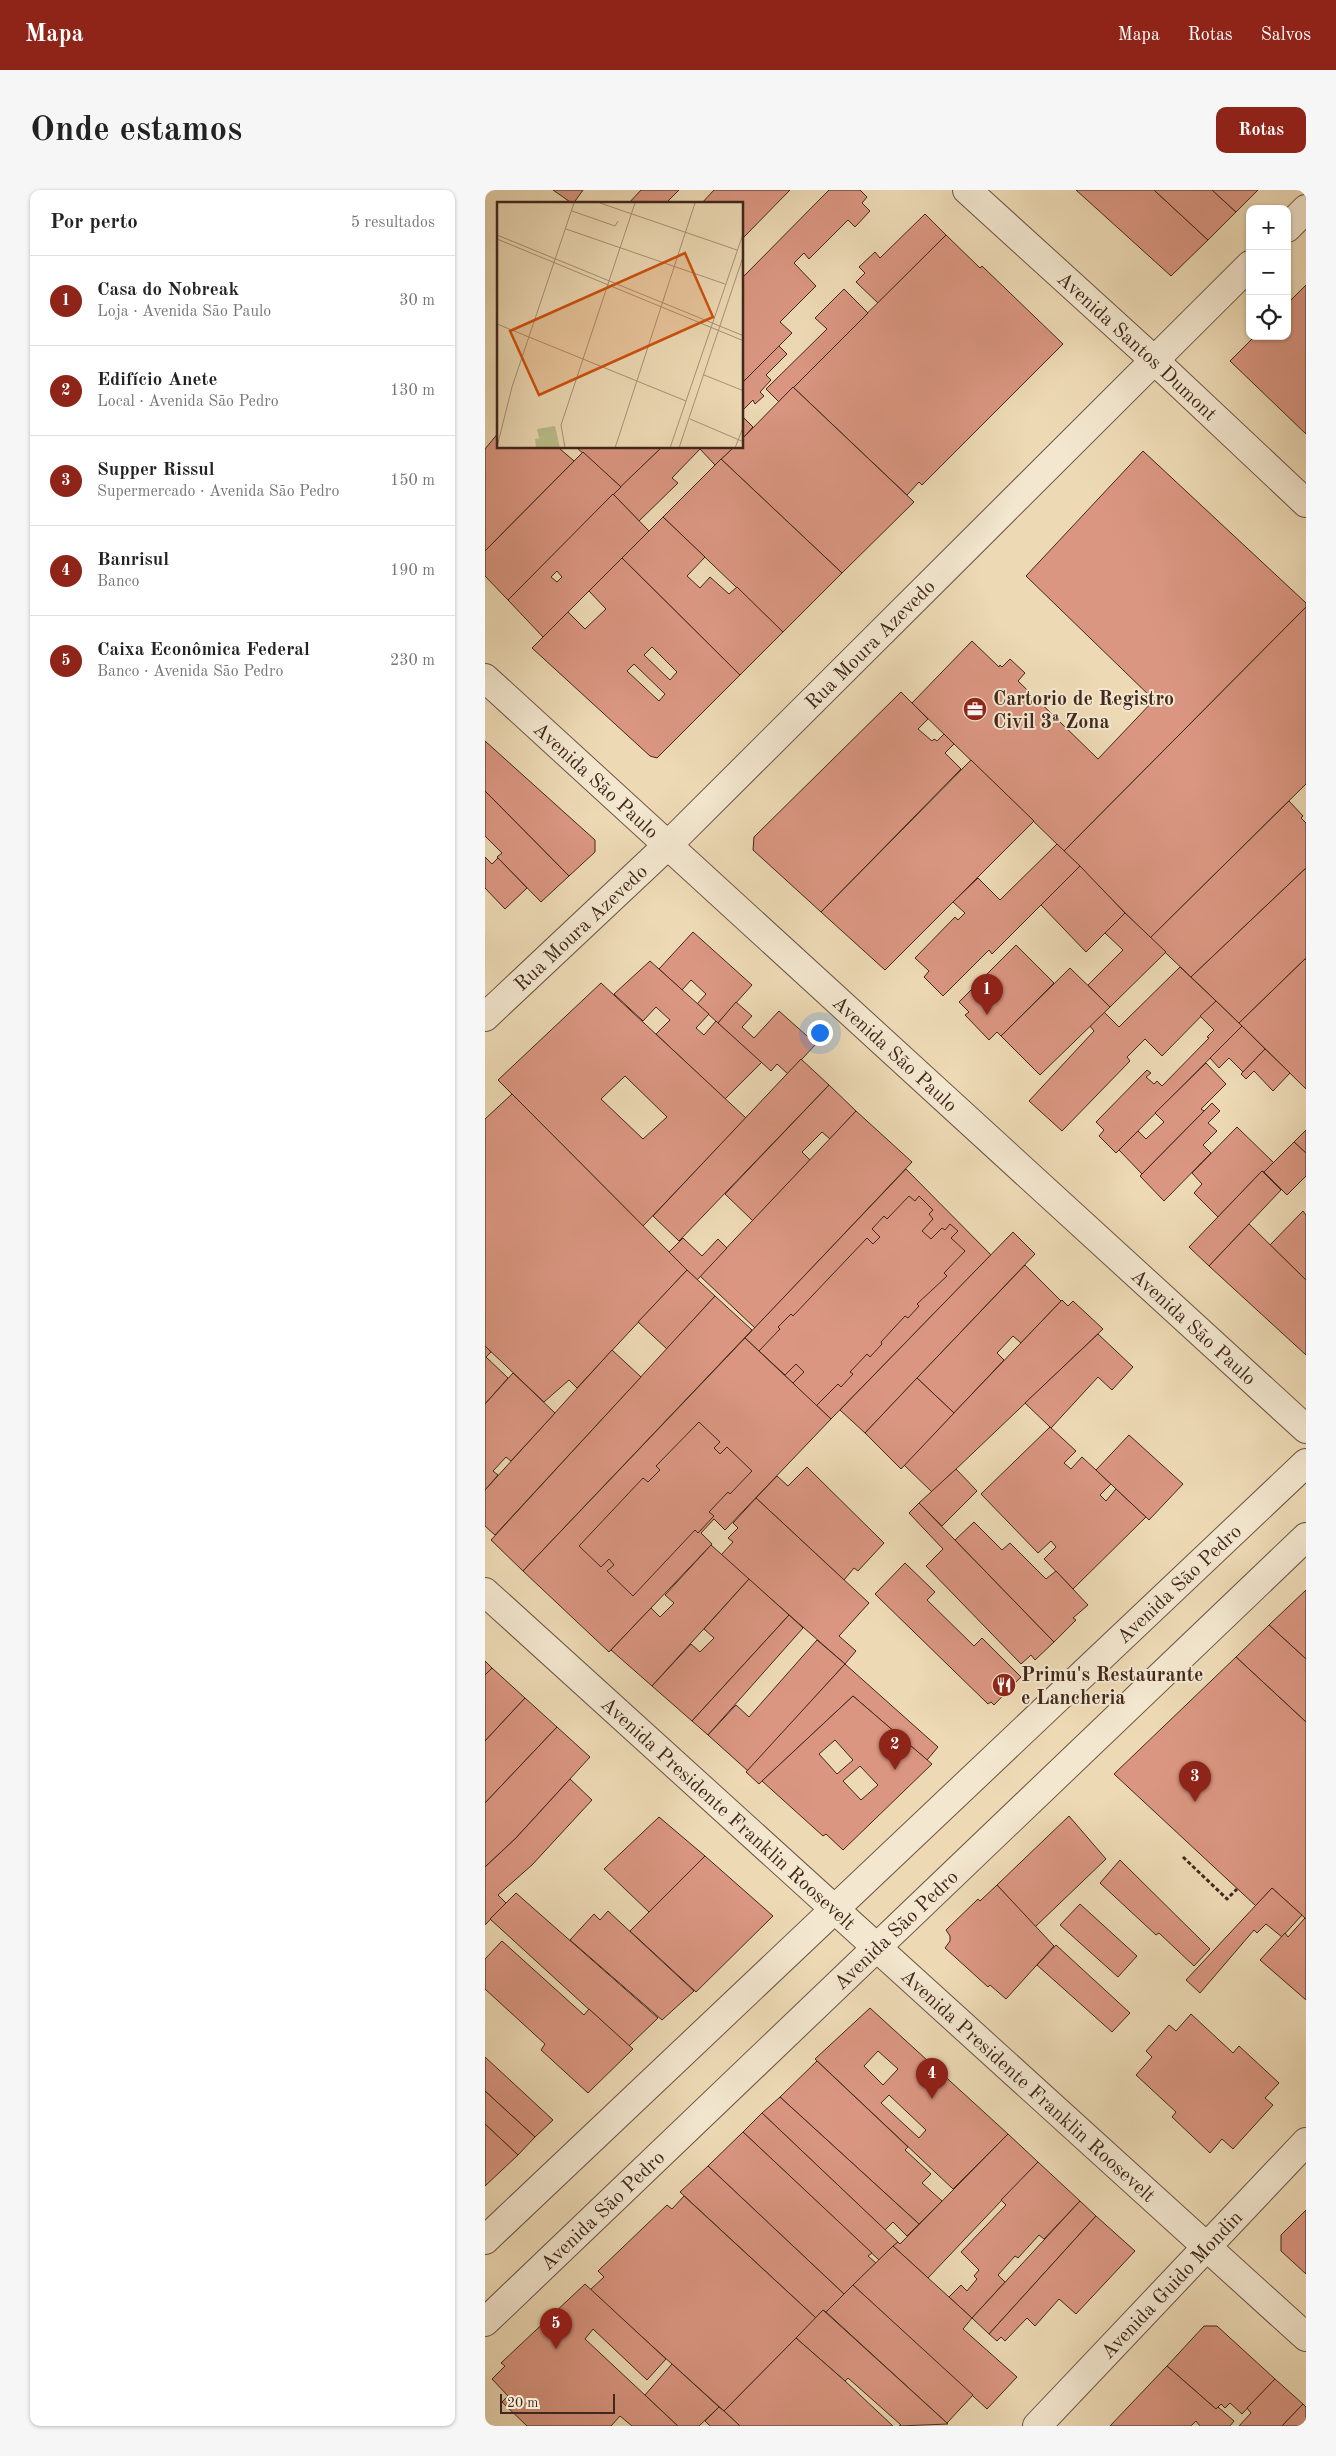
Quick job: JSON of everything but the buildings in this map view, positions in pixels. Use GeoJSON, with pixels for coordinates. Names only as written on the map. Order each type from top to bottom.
{"type":"FeatureCollection","features":[{"type":"Feature","properties":{"kind":"street","name":"Avenida Santos Dumont"},"geometry":{"type":"LineString","coordinates":[[967,190],[1154,360],[1306,503]]}},
{"type":"Feature","properties":{"kind":"street"},"geometry":{"type":"LineString","coordinates":[[1291,224],[1306,209]]}},
{"type":"Feature","properties":{"kind":"street","name":"Rua Moura Azevedo"},"geometry":{"type":"LineString","coordinates":[[485,1017],[667,845],[1246,269]]}},
{"type":"Feature","properties":{"kind":"street","name":"Avenida São Paulo"},"geometry":{"type":"LineString","coordinates":[[485,678],[1306,1429]]}},
{"type":"Feature","properties":{"kind":"street","name":"Avenida São Pedro"},"geometry":{"type":"LineString","coordinates":[[485,2240],[1306,1463]]}},
{"type":"Feature","properties":{"kind":"street","name":"Avenida São Pedro"},"geometry":{"type":"LineString","coordinates":[[485,2322],[1306,1537]]}},
{"type":"Feature","properties":{"kind":"street","name":"Avenida Presidente Franklin Roosevelt"},"geometry":{"type":"LineString","coordinates":[[485,1592],[1306,2337]]}},
{"type":"Feature","properties":{"kind":"street","name":"Avenida Guido Mondin"},"geometry":{"type":"LineString","coordinates":[[1037,2426],[1306,2142]]}},
{"type":"Feature","properties":{"kind":"path"},"geometry":{"type":"LineString","coordinates":[[1183,1857],[1227,1899],[1237,1889]]}},
{"type":"Feature","properties":{"kind":"place","name":"Cartorio de Registro Civil 3ª Zona"},"geometry":{"type":"Point","coordinates":[975,709]}},
{"type":"Feature","properties":{"kind":"place","name":"Casa do Nobreak"},"geometry":{"type":"Point","coordinates":[987,1015]}},
{"type":"Feature","properties":{"kind":"place","name":"Primu's Restaurante e Lancheria"},"geometry":{"type":"Point","coordinates":[1004,1685]}},
{"type":"Feature","properties":{"kind":"place","name":"Edifício Anete"},"geometry":{"type":"Point","coordinates":[895,1770]}},
{"type":"Feature","properties":{"kind":"place","name":"Supper Rissul"},"geometry":{"type":"Point","coordinates":[1195,1802]}},
{"type":"Feature","properties":{"kind":"place","name":"Banrisul"},"geometry":{"type":"Point","coordinates":[932,2099]}},
{"type":"Feature","properties":{"kind":"place","name":"Caixa Econômica Federal"},"geometry":{"type":"Point","coordinates":[556,2349]}}]}
